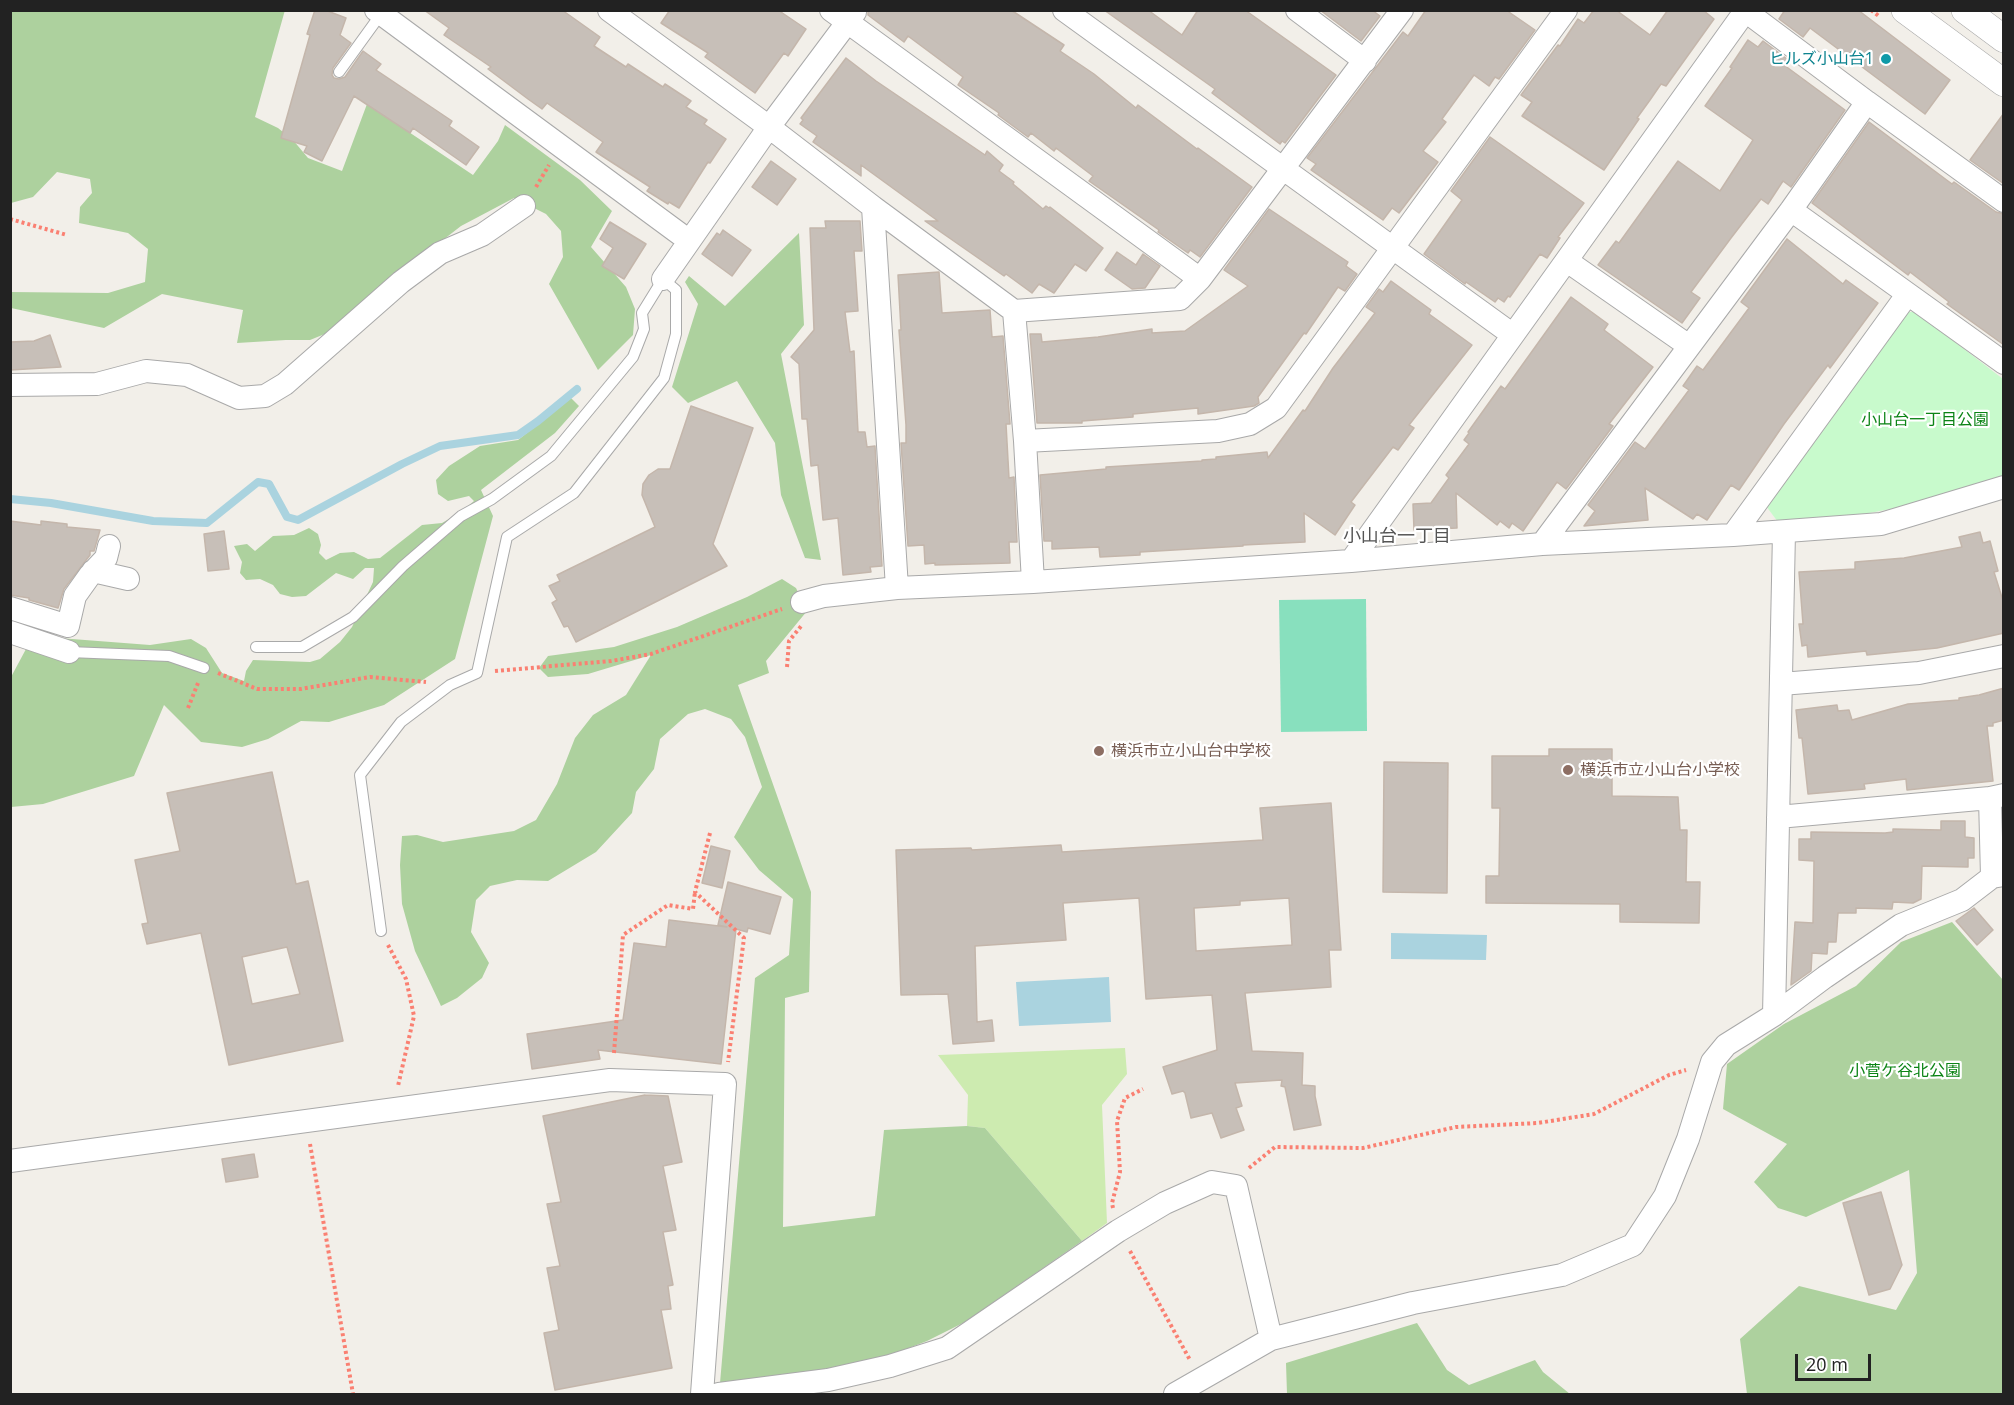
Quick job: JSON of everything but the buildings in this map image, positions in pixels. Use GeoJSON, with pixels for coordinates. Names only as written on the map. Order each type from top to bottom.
{"type":"FeatureCollection","features":[{"type":"Feature","properties":{"kind":"street"},"geometry":{"type":"LineString","coordinates":[[609,10],[1014,311],[1180,299],[1200,279],[1402,10]]}},
{"type":"Feature","properties":{"kind":"street"},"geometry":{"type":"LineString","coordinates":[[1064,10],[1513,335]]}},
{"type":"Feature","properties":{"kind":"street"},"geometry":{"type":"LineString","coordinates":[[1297,10],[1365,61]]}},
{"type":"Feature","properties":{"kind":"street"},"geometry":{"type":"LineString","coordinates":[[1025,441],[1218,431],[1250,424],[1276,408],[1566,10]]}},
{"type":"Feature","properties":{"kind":"street"},"geometry":{"type":"LineString","coordinates":[[1905,10],[2004,83]]}},
{"type":"Feature","properties":{"kind":"street"},"geometry":{"type":"LineString","coordinates":[[1965,10],[2004,39]]}},
{"type":"Feature","properties":{"kind":"street"},"geometry":{"type":"LineString","coordinates":[[1351,561],[1745,11],[2004,201]]}},
{"type":"Feature","properties":{"kind":"street"},"geometry":{"type":"LineString","coordinates":[[379,12],[688,240]]}},
{"type":"Feature","properties":{"kind":"street"},"geometry":{"type":"LineString","coordinates":[[663,279],[845,15],[1200,279]]}},
{"type":"Feature","properties":{"kind":"street"},"geometry":{"type":"LineString","coordinates":[[1542,544],[1791,210],[1867,102]]}},
{"type":"Feature","properties":{"kind":"street"},"geometry":{"type":"LineString","coordinates":[[10,386],[97,384],[146,371],[187,375],[239,398],[266,396],[285,384],[401,282],[440,253],[482,235],[524,206]]}},
{"type":"Feature","properties":{"kind":"street"},"geometry":{"type":"LineString","coordinates":[[873,207],[897,588]]}},
{"type":"Feature","properties":{"kind":"street"},"geometry":{"type":"LineString","coordinates":[[1791,210],[2004,363]]}},
{"type":"Feature","properties":{"kind":"street"},"geometry":{"type":"LineString","coordinates":[[1567,261],[1689,346]]}},
{"type":"Feature","properties":{"kind":"street"},"geometry":{"type":"LineString","coordinates":[[1733,535],[1907,295]]}},
{"type":"Feature","properties":{"kind":"street"},"geometry":{"type":"LineString","coordinates":[[1014,311],[1025,441],[1033,582]]}},
{"type":"Feature","properties":{"kind":"street"},"geometry":{"type":"LineString","coordinates":[[802,602],[824,596],[897,588],[1033,582],[1351,561],[1542,544],[1784,532],[1881,524],[2004,487]]}},
{"type":"Feature","properties":{"kind":"street"},"geometry":{"type":"LineString","coordinates":[[1774,1015],[1784,532]]}},
{"type":"Feature","properties":{"kind":"street"},"geometry":{"type":"LineString","coordinates":[[10,608],[68,626],[75,596],[93,571],[106,558],[109,546]]}},
{"type":"Feature","properties":{"kind":"street"},"geometry":{"type":"LineString","coordinates":[[93,571],[128,579]]}},
{"type":"Feature","properties":{"kind":"street"},"geometry":{"type":"LineString","coordinates":[[10,632],[69,652]]}},
{"type":"Feature","properties":{"kind":"street"},"geometry":{"type":"LineString","coordinates":[[1781,684],[1919,673],[2004,656]]}},
{"type":"Feature","properties":{"kind":"street"},"geometry":{"type":"LineString","coordinates":[[1175,1395],[1271,1339],[1413,1304],[1562,1275],[1633,1245],[1665,1196],[1688,1139],[1712,1062],[1726,1045],[1774,1015],[1901,925],[1962,900],[1998,876],[1997,796],[1778,817]]}},
{"type":"Feature","properties":{"kind":"street"},"geometry":{"type":"LineString","coordinates":[[10,1161],[610,1080],[725,1084],[702,1395]]}},
{"type":"Feature","properties":{"kind":"street"},"geometry":{"type":"LineString","coordinates":[[719,1395],[828,1380],[890,1366],[947,1348],[1118,1231],[1165,1203],[1212,1182],[1236,1186],[1271,1339]]}},
{"type":"Feature","properties":{"kind":"lane"},"geometry":{"type":"LineString","coordinates":[[339,72],[379,12]]}},
{"type":"Feature","properties":{"kind":"lane"},"geometry":{"type":"LineString","coordinates":[[256,647],[302,647],[353,616],[461,516],[492,499],[551,456],[633,357],[644,329],[642,313],[663,279],[676,290],[676,334],[664,378],[574,493],[507,537],[477,674],[450,685],[401,722],[360,775],[381,931]]}},
{"type":"Feature","properties":{"kind":"lane"},"geometry":{"type":"LineString","coordinates":[[69,652],[169,656],[204,668]]}},
{"type":"Feature","properties":{"kind":"path"},"geometry":{"type":"LineString","coordinates":[[524,206],[560,146]]}},
{"type":"Feature","properties":{"kind":"path"},"geometry":{"type":"LineString","coordinates":[[10,219],[67,235]]}},
{"type":"Feature","properties":{"kind":"path"},"geometry":{"type":"LineString","coordinates":[[787,667],[789,641],[824,596]]}},
{"type":"Feature","properties":{"kind":"path"},"geometry":{"type":"LineString","coordinates":[[477,674],[515,668],[611,661],[651,654],[802,602]]}},
{"type":"Feature","properties":{"kind":"path"},"geometry":{"type":"LineString","coordinates":[[188,708],[204,668],[257,688],[301,689],[370,677],[450,685]]}},
{"type":"Feature","properties":{"kind":"path"},"geometry":{"type":"LineString","coordinates":[[614,1053],[623,935],[668,905],[693,909],[710,833]]}},
{"type":"Feature","properties":{"kind":"path"},"geometry":{"type":"LineString","coordinates":[[695,892],[744,938],[725,1084]]}},
{"type":"Feature","properties":{"kind":"path"},"geometry":{"type":"LineString","coordinates":[[381,931],[406,980],[414,1016],[393,1109]]}},
{"type":"Feature","properties":{"kind":"path"},"geometry":{"type":"LineString","coordinates":[[1229,1185],[1275,1147],[1363,1148],[1456,1127],[1538,1123],[1594,1114],[1669,1075],[1712,1062]]}},
{"type":"Feature","properties":{"kind":"path"},"geometry":{"type":"LineString","coordinates":[[306,1122],[353,1395]]}},
{"type":"Feature","properties":{"kind":"green space"},"geometry":{"type":"Polygon","coordinates":[[[285,10],[255,117],[278,128],[293,140],[308,158],[342,171],[367,104],[473,175],[498,141],[505,125],[580,180],[612,211],[591,247],[626,287],[635,309],[633,335],[598,370],[549,284],[563,257],[561,231],[546,214],[514,198],[461,226],[342,327],[310,340],[237,343],[243,310],[162,294],[104,328],[11,308],[10,292],[108,293],[145,282],[148,249],[128,233],[79,223],[80,207],[92,193],[90,179],[57,172],[33,197],[11,203],[11,11],[285,10]]]}},
{"type":"Feature","properties":{"kind":"green space"},"geometry":{"type":"Polygon","coordinates":[[[799,233],[804,325],[781,354],[821,560],[805,558],[781,495],[775,443],[737,381],[688,403],[672,387],[698,304],[685,282],[689,276],[725,306],[799,233]]]}},
{"type":"Feature","properties":{"kind":"green space","name":"小山台一丁目公園"},"geometry":{"type":"Polygon","coordinates":[[[1904,312],[1916,312],[2003,379],[2003,478],[1928,502],[1864,514],[1778,522],[1766,506],[1904,312]]]}},
{"type":"Feature","properties":{"kind":"green space"},"geometry":{"type":"Polygon","coordinates":[[[571,398],[579,406],[555,433],[481,490],[493,516],[455,659],[384,705],[329,722],[301,721],[268,739],[242,747],[201,742],[164,705],[134,776],[43,804],[11,807],[11,677],[33,636],[150,645],[191,639],[206,648],[222,673],[244,681],[246,671],[253,660],[310,662],[320,659],[340,642],[352,627],[373,582],[374,568],[365,568],[353,579],[336,573],[306,596],[292,597],[280,594],[273,585],[260,579],[246,580],[240,573],[242,562],[234,546],[247,544],[255,551],[273,536],[294,535],[309,528],[318,534],[321,545],[319,553],[326,560],[340,553],[354,552],[368,559],[380,558],[422,525],[442,523],[474,501],[469,496],[448,501],[438,494],[436,480],[449,466],[480,446],[518,440],[571,398]]]}},
{"type":"Feature","properties":{"kind":"green space"},"geometry":{"type":"Polygon","coordinates":[[[782,579],[796,588],[807,611],[766,661],[769,673],[738,685],[811,892],[809,992],[785,998],[783,1227],[875,1216],[884,1130],[967,1126],[985,1128],[1082,1241],[965,1322],[927,1341],[888,1356],[810,1372],[720,1383],[755,978],[789,955],[793,899],[759,870],[734,837],[762,787],[745,737],[731,719],[705,709],[688,714],[660,739],[654,769],[636,792],[632,813],[596,852],[548,881],[517,880],[490,886],[476,900],[471,932],[489,963],[482,978],[457,998],[441,1006],[415,951],[402,904],[400,865],[402,836],[417,835],[443,842],[514,831],[536,820],[557,784],[575,738],[593,715],[626,695],[651,655],[588,674],[548,677],[539,668],[548,656],[614,647],[677,627],[747,597],[782,579]]]}},
{"type":"Feature","properties":{"kind":"green space"},"geometry":{"type":"Polygon","coordinates":[[[1366,599],[1367,731],[1281,732],[1279,600],[1366,599]]]}},
{"type":"Feature","properties":{"kind":"green space","name":"小菅ケ谷北公園"},"geometry":{"type":"Polygon","coordinates":[[[1952,922],[2003,980],[2003,1394],[1747,1394],[1740,1339],[1799,1286],[1896,1310],[1917,1273],[1909,1170],[1806,1217],[1778,1208],[1754,1182],[1787,1144],[1723,1109],[1727,1064],[1784,1024],[1856,986],[1901,942],[1952,922]]]}},
{"type":"Feature","properties":{"kind":"green space"},"geometry":{"type":"Polygon","coordinates":[[[1125,1048],[1127,1074],[1102,1105],[1107,1223],[1082,1241],[985,1128],[967,1126],[968,1095],[938,1055],[1125,1048]]]}},
{"type":"Feature","properties":{"kind":"green space"},"geometry":{"type":"Polygon","coordinates":[[[1417,1323],[1447,1370],[1469,1385],[1535,1360],[1543,1372],[1570,1394],[1287,1394],[1286,1363],[1417,1323]]]}},
{"type":"Feature","properties":{"kind":"water"},"geometry":{"type":"Polygon","coordinates":[[[1391,933],[1487,935],[1486,960],[1391,959],[1391,933]]]}},
{"type":"Feature","properties":{"kind":"water"},"geometry":{"type":"Polygon","coordinates":[[[1109,977],[1111,1022],[1019,1026],[1016,982],[1109,977]]]}},
{"type":"Feature","properties":{"kind":"waterway"},"geometry":{"type":"LineString","coordinates":[[10,499],[51,503],[153,521],[207,523],[258,482],[269,484],[287,517],[298,520],[440,446],[518,435],[577,389]]}},
{"type":"Feature","properties":{"kind":"place","name":"ヒルズ小山台1"},"geometry":{"type":"Point","coordinates":[1886,59]}},
{"type":"Feature","properties":{"kind":"place","name":"横浜市立小山台中学校"},"geometry":{"type":"Point","coordinates":[1099,751]}},
{"type":"Feature","properties":{"kind":"place","name":"横浜市立小山台小学校"},"geometry":{"type":"Point","coordinates":[1568,770]}},
{"type":"Feature","properties":{"kind":"district","name":"小山台一丁目"},"geometry":{"type":"Point","coordinates":[1397,537]}}]}
